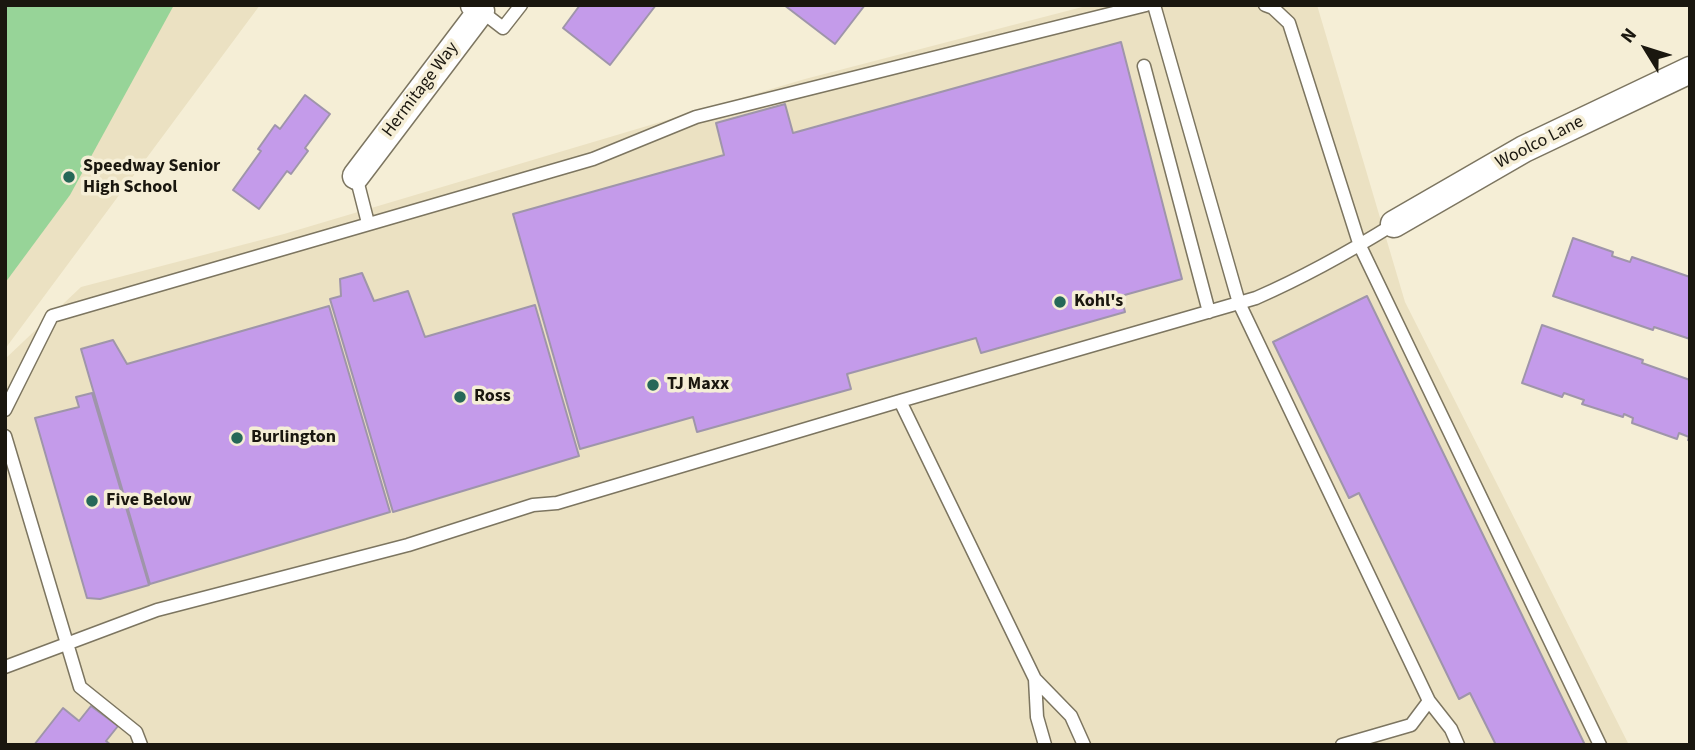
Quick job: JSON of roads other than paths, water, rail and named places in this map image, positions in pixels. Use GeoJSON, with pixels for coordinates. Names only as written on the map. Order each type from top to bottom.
{"type":"FeatureCollection","features":[{"type":"Feature","properties":{"kind":"street","name":"Hermitage Way"},"geometry":{"type":"LineString","coordinates":[[356,176],[477,8]]}},
{"type":"Feature","properties":{"kind":"street","name":"Woolco Lane"},"geometry":{"type":"LineString","coordinates":[[1394,224],[1524,149],[1690,70]]}},
{"type":"Feature","properties":{"kind":"lane"},"geometry":{"type":"LineString","coordinates":[[477,8],[503,28],[521,5]]}},
{"type":"Feature","properties":{"kind":"lane"},"geometry":{"type":"LineString","coordinates":[[5,410],[52,316],[593,159],[696,117],[1146,5]]}},
{"type":"Feature","properties":{"kind":"lane"},"geometry":{"type":"LineString","coordinates":[[1154,5],[1239,303],[1429,701],[1451,729],[1458,745]]}},
{"type":"Feature","properties":{"kind":"lane"},"geometry":{"type":"LineString","coordinates":[[1265,5],[1273,8],[1289,23],[1360,246],[1600,745]]}},
{"type":"Feature","properties":{"kind":"lane"},"geometry":{"type":"LineString","coordinates":[[1144,66],[1209,312]]}},
{"type":"Feature","properties":{"kind":"lane"},"geometry":{"type":"LineString","coordinates":[[356,176],[368,223]]}},
{"type":"Feature","properties":{"kind":"lane"},"geometry":{"type":"LineString","coordinates":[[5,667],[157,610],[408,545],[533,505],[557,503],[1239,303],[1288,284],[1360,246],[1394,224]]}},
{"type":"Feature","properties":{"kind":"lane"},"geometry":{"type":"LineString","coordinates":[[900,401],[1035,679],[1071,716],[1084,745]]}},
{"type":"Feature","properties":{"kind":"lane"},"geometry":{"type":"LineString","coordinates":[[5,436],[80,687],[135,732],[141,745]]}},
{"type":"Feature","properties":{"kind":"lane"},"geometry":{"type":"LineString","coordinates":[[1035,679],[1037,716],[1045,745]]}},
{"type":"Feature","properties":{"kind":"lane"},"geometry":{"type":"LineString","coordinates":[[1342,745],[1411,725],[1429,701]]}},
{"type":"Feature","properties":{"kind":"place","name":"Speedway Senior High School"},"geometry":{"type":"Point","coordinates":[69,177]}},
{"type":"Feature","properties":{"kind":"place","name":"Kohl's"},"geometry":{"type":"Point","coordinates":[1060,302]}},
{"type":"Feature","properties":{"kind":"place","name":"TJ Maxx"},"geometry":{"type":"Point","coordinates":[653,385]}},
{"type":"Feature","properties":{"kind":"place","name":"Ross"},"geometry":{"type":"Point","coordinates":[460,397]}},
{"type":"Feature","properties":{"kind":"place","name":"Burlington"},"geometry":{"type":"Point","coordinates":[237,438]}},
{"type":"Feature","properties":{"kind":"place","name":"Five Below"},"geometry":{"type":"Point","coordinates":[92,501]}}]}
